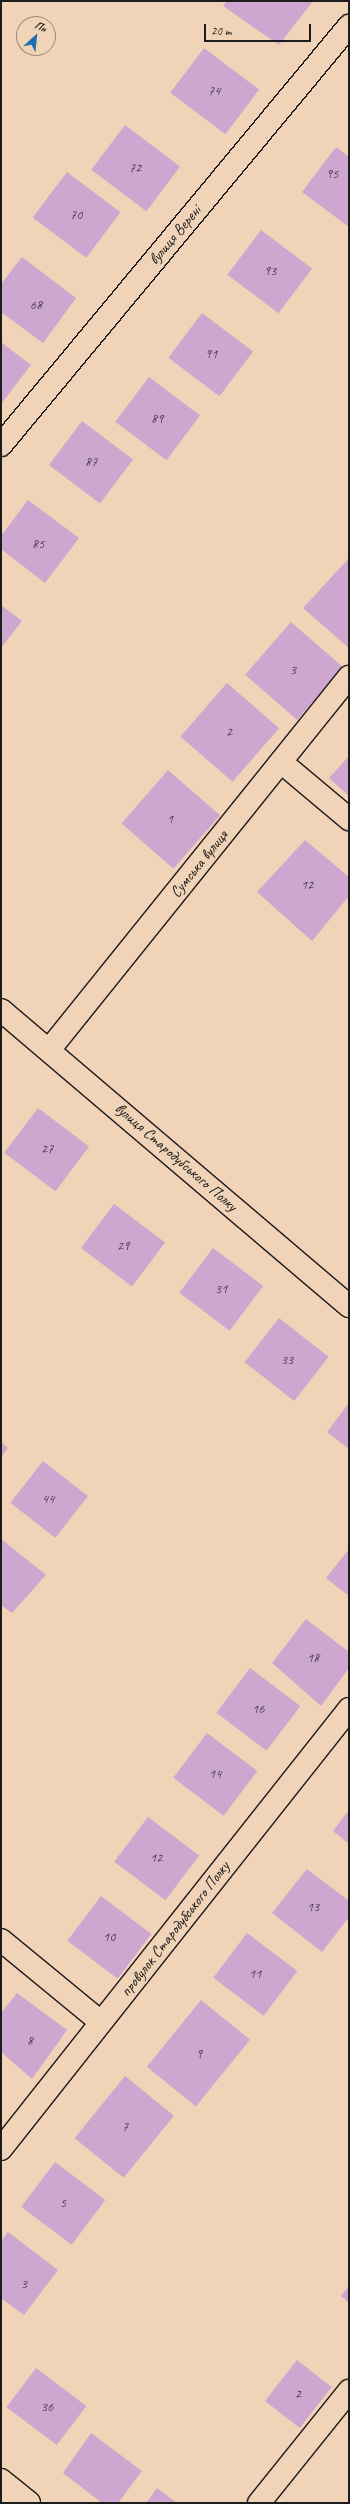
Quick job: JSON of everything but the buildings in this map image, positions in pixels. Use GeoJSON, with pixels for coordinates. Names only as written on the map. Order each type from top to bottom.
{"type":"FeatureCollection","features":[{"type":"Feature","properties":{"kind":"street","name":"вулиця Верені"},"geometry":{"type":"LineString","coordinates":[[4,436],[349,26]]}},
{"type":"Feature","properties":{"kind":"street","name":"Сумська вулиця"},"geometry":{"type":"LineString","coordinates":[[49,1050],[349,677]]}},
{"type":"Feature","properties":{"kind":"street"},"geometry":{"type":"LineString","coordinates":[[281,762],[349,819]]}},
{"type":"Feature","properties":{"kind":"street","name":"вулиця Стародубського Полку"},"geometry":{"type":"LineString","coordinates":[[1,1010],[349,1306]]}},
{"type":"Feature","properties":{"kind":"street","name":"провулок Стародубського Полку"},"geometry":{"type":"LineString","coordinates":[[1,2148],[349,1709]]}},
{"type":"Feature","properties":{"kind":"street"},"geometry":{"type":"LineString","coordinates":[[1,1940],[101,2022]]}},
{"type":"Feature","properties":{"kind":"street"},"geometry":{"type":"LineString","coordinates":[[259,2503],[349,2391]]}}]}
